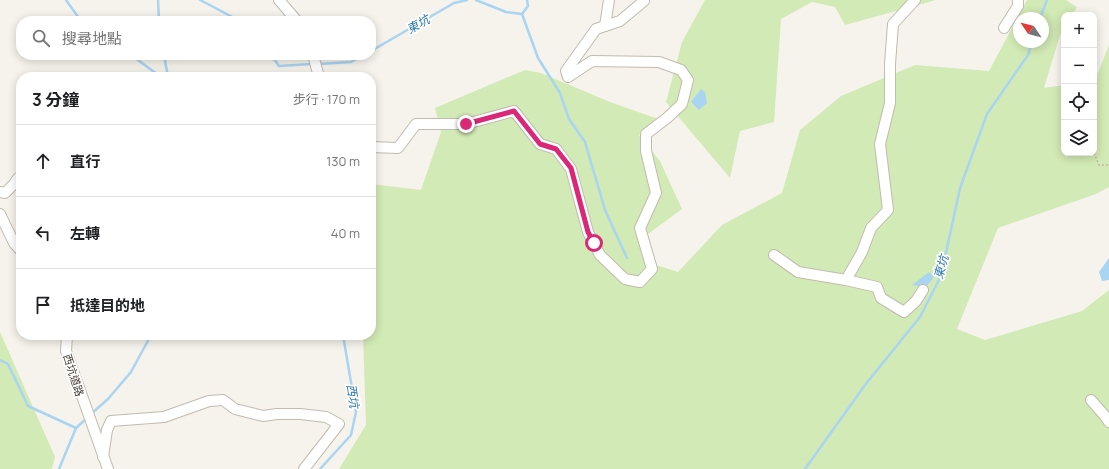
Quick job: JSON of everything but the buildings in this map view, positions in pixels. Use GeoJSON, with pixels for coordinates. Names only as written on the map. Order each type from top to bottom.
{"type":"FeatureCollection","features":[{"type":"Feature","properties":{"kind":"street"},"geometry":{"type":"LineString","coordinates":[[279,0],[293,16]]}},
{"type":"Feature","properties":{"kind":"street"},"geometry":{"type":"LineString","coordinates":[[605,26],[609,0]]}},
{"type":"Feature","properties":{"kind":"street"},"geometry":{"type":"LineString","coordinates":[[846,280],[862,252],[871,228],[888,210],[880,144],[890,103],[890,64],[894,24],[915,0]]}},
{"type":"Feature","properties":{"kind":"street"},"geometry":{"type":"LineString","coordinates":[[1004,28],[1018,6],[1018,0]]}},
{"type":"Feature","properties":{"kind":"street"},"geometry":{"type":"LineString","coordinates":[[376,148],[398,148],[416,124],[466,124],[514,111],[540,144],[556,149],[571,168],[588,232],[600,255],[625,278],[640,282],[652,269],[640,228],[656,193],[646,151],[646,134],[682,104],[688,80],[682,70],[658,62],[592,61],[568,77],[566,71],[596,29],[620,21],[644,1]]}},
{"type":"Feature","properties":{"kind":"street"},"geometry":{"type":"LineString","coordinates":[[314,60],[317,72]]}},
{"type":"Feature","properties":{"kind":"street"},"geometry":{"type":"LineString","coordinates":[[0,192],[5,193],[16,181]]}},
{"type":"Feature","properties":{"kind":"street"},"geometry":{"type":"LineString","coordinates":[[0,214],[16,246]]}},
{"type":"Feature","properties":{"kind":"street"},"geometry":{"type":"LineString","coordinates":[[774,255],[798,272],[877,287],[881,298],[904,312],[916,301],[924,290]]}},
{"type":"Feature","properties":{"kind":"street","name":"西坑道路"},"geometry":{"type":"LineString","coordinates":[[67,340],[66,351],[108,469]]}},
{"type":"Feature","properties":{"kind":"street"},"geometry":{"type":"LineString","coordinates":[[103,457],[107,430],[112,421],[164,417],[209,400],[223,400],[235,409],[263,416],[300,414],[326,417],[339,424],[304,469]]}},
{"type":"Feature","properties":{"kind":"street"},"geometry":{"type":"LineString","coordinates":[[1091,400],[1109,422]]}},
{"type":"Feature","properties":{"kind":"path"},"geometry":{"type":"LineString","coordinates":[[1095,156],[1099,165],[1109,165]]}},
{"type":"Feature","properties":{"kind":"green space"},"geometry":{"type":"Polygon","coordinates":[[[705,0],[936,0],[845,25],[835,7],[812,2],[781,19],[774,122],[740,131],[730,178],[666,102],[682,42],[705,0]]]}},
{"type":"Feature","properties":{"kind":"green space"},"geometry":{"type":"Polygon","coordinates":[[[1027,0],[1066,0],[1077,7],[1074,12],[1061,12],[1061,34],[1044,88],[1061,85],[1061,156],[1097,156],[1097,75],[1109,45],[1109,187],[1096,194],[998,228],[957,329],[985,340],[1082,311],[1109,290],[1109,469],[339,469],[366,425],[363,340],[376,340],[376,185],[421,190],[441,132],[435,108],[525,70],[541,73],[610,102],[658,119],[639,135],[660,161],[682,209],[648,234],[656,265],[678,272],[722,225],[782,193],[800,130],[841,96],[915,65],[989,71],[1013,26],[1013,48],[1049,48],[1049,12],[1021,12],[1027,0]]]}},
{"type":"Feature","properties":{"kind":"green space"},"geometry":{"type":"Polygon","coordinates":[[[0,332],[55,457],[52,469],[0,469],[0,332]]]}},
{"type":"Feature","properties":{"kind":"water"},"geometry":{"type":"Polygon","coordinates":[[[701,89],[705,92],[707,103],[699,110],[691,102],[701,89]]]}},
{"type":"Feature","properties":{"kind":"water"},"geometry":{"type":"Polygon","coordinates":[[[1109,258],[1109,280],[1102,281],[1099,272],[1109,258]]]}},
{"type":"Feature","properties":{"kind":"water"},"geometry":{"type":"Polygon","coordinates":[[[929,272],[934,277],[926,287],[912,285],[929,272]]]}},
{"type":"Feature","properties":{"kind":"waterway"},"geometry":{"type":"LineString","coordinates":[[66,0],[77,16]]}},
{"type":"Feature","properties":{"kind":"waterway","name":"東坑"},"geometry":{"type":"LineString","coordinates":[[158,0],[159,16]]}},
{"type":"Feature","properties":{"kind":"waterway","name":"東坑"},"geometry":{"type":"LineString","coordinates":[[200,0],[230,16]]}},
{"type":"Feature","properties":{"kind":"waterway","name":"東坑"},"geometry":{"type":"LineString","coordinates":[[376,48],[454,3],[467,0]]}},
{"type":"Feature","properties":{"kind":"waterway","name":"東坑"},"geometry":{"type":"LineString","coordinates":[[476,0],[506,12],[522,14],[528,6],[527,0]]}},
{"type":"Feature","properties":{"kind":"waterway","name":"東坑"},"geometry":{"type":"LineString","coordinates":[[1042,12],[1047,0]]}},
{"type":"Feature","properties":{"kind":"waterway"},"geometry":{"type":"LineString","coordinates":[[522,14],[538,58],[560,93],[569,119],[585,142],[605,210],[627,258]]}},
{"type":"Feature","properties":{"kind":"waterway","name":"東坑"},"geometry":{"type":"LineString","coordinates":[[805,469],[865,385],[920,317],[941,276],[960,188],[987,114],[1028,55],[1030,48]]}},
{"type":"Feature","properties":{"kind":"waterway"},"geometry":{"type":"LineString","coordinates":[[138,60],[154,72]]}},
{"type":"Feature","properties":{"kind":"waterway","name":"東坑"},"geometry":{"type":"LineString","coordinates":[[165,60],[167,72]]}},
{"type":"Feature","properties":{"kind":"waterway","name":"東坑"},"geometry":{"type":"LineString","coordinates":[[275,60],[279,66],[312,64]]}},
{"type":"Feature","properties":{"kind":"waterway","name":"東坑"},"geometry":{"type":"LineString","coordinates":[[319,64],[351,62],[355,60]]}},
{"type":"Feature","properties":{"kind":"waterway"},"geometry":{"type":"LineString","coordinates":[[91,414],[108,399],[131,372],[148,340]]}},
{"type":"Feature","properties":{"kind":"waterway","name":"西坑"},"geometry":{"type":"LineString","coordinates":[[320,469],[351,435],[356,412],[344,340]]}},
{"type":"Feature","properties":{"kind":"waterway"},"geometry":{"type":"LineString","coordinates":[[0,360],[8,364],[28,406],[76,428]]}},
{"type":"Feature","properties":{"kind":"waterway"},"geometry":{"type":"LineString","coordinates":[[59,469],[76,428],[87,418]]}},
{"type":"Feature","properties":{"kind":"route"},"geometry":{"type":"LineString","coordinates":[[466,124],[514,111],[540,144],[556,149],[571,168],[588,232],[594,243]]}}]}
